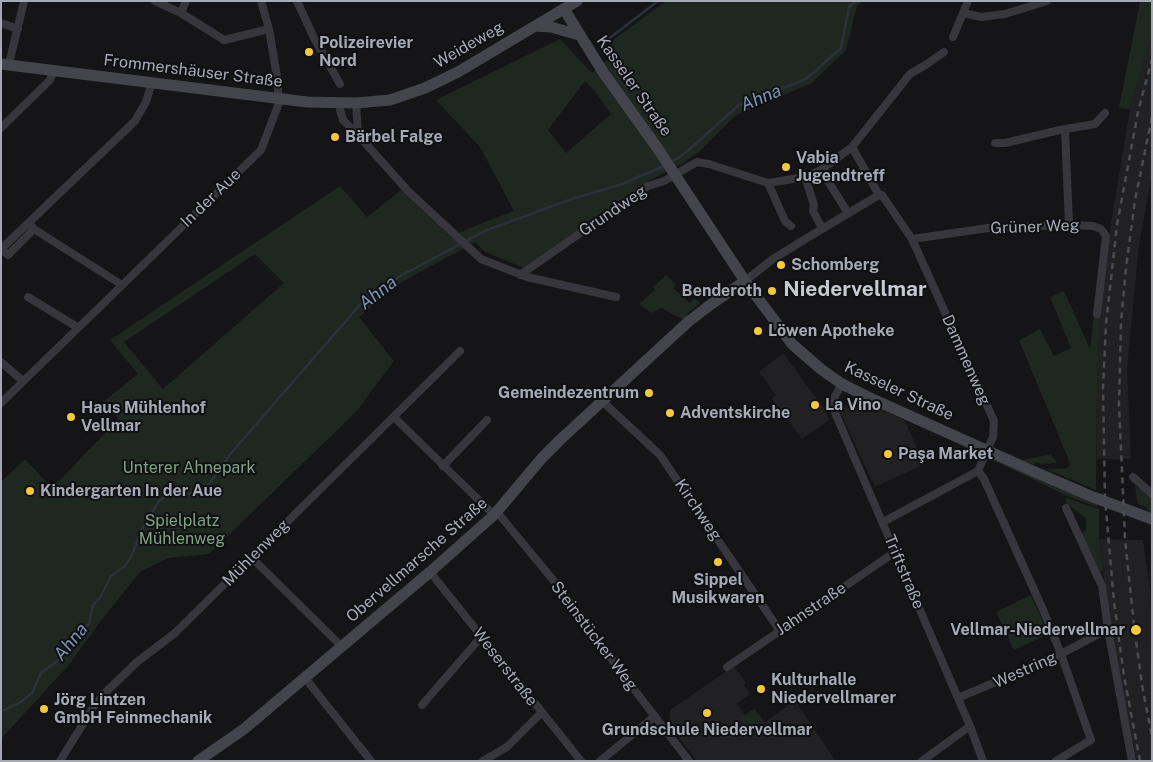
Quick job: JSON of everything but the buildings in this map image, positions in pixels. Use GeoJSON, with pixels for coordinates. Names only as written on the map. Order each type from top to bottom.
{"type":"FeatureCollection","features":[{"type":"Feature","properties":{"kind":"main road","name":"Weideweg"},"geometry":{"type":"LineString","coordinates":[[340,102],[356,103],[390,100],[425,88],[458,72],[535,26],[562,5],[577,1]]}},
{"type":"Feature","properties":{"kind":"main road","name":"Kasseler Straße"},"geometry":{"type":"LineString","coordinates":[[562,5],[579,35],[746,281],[792,344],[822,370],[842,384],[1093,497],[1152,519]]}},
{"type":"Feature","properties":{"kind":"main road","name":"Kasseler Straße"},"geometry":{"type":"LineString","coordinates":[[535,26],[551,27],[579,35]]}},
{"type":"Feature","properties":{"kind":"main road","name":"Frommershäuser Straße"},"geometry":{"type":"LineString","coordinates":[[5,64],[307,102],[340,102]]}},
{"type":"Feature","properties":{"kind":"main road","name":"Obervellmarsche Straße"},"geometry":{"type":"LineString","coordinates":[[198,761],[244,729],[430,572],[496,514],[542,458],[602,401],[694,317],[746,281]]}},
{"type":"Feature","properties":{"kind":"street"},"geometry":{"type":"LineString","coordinates":[[5,64],[18,29],[24,1]]}},
{"type":"Feature","properties":{"kind":"street"},"geometry":{"type":"LineString","coordinates":[[155,1],[181,12],[224,40],[269,29]]}},
{"type":"Feature","properties":{"kind":"street"},"geometry":{"type":"LineString","coordinates":[[181,12],[186,1]]}},
{"type":"Feature","properties":{"kind":"street"},"geometry":{"type":"LineString","coordinates":[[261,1],[269,29],[279,98]]}},
{"type":"Feature","properties":{"kind":"street"},"geometry":{"type":"LineString","coordinates":[[297,1],[314,38],[340,84]]}},
{"type":"Feature","properties":{"kind":"street"},"geometry":{"type":"LineString","coordinates":[[953,38],[968,1]]}},
{"type":"Feature","properties":{"kind":"street"},"geometry":{"type":"LineString","coordinates":[[963,14],[981,17],[1005,14],[1047,1]]}},
{"type":"Feature","properties":{"kind":"street"},"geometry":{"type":"LineString","coordinates":[[1,23],[18,29]]}},
{"type":"Feature","properties":{"kind":"street"},"geometry":{"type":"LineString","coordinates":[[791,226],[785,221],[768,183],[805,177],[821,170],[852,147],[910,74],[944,52]]}},
{"type":"Feature","properties":{"kind":"street"},"geometry":{"type":"LineString","coordinates":[[1,128],[50,80],[54,70]]}},
{"type":"Feature","properties":{"kind":"street"},"geometry":{"type":"LineString","coordinates":[[122,285],[31,226],[135,121],[146,102],[152,82]]}},
{"type":"Feature","properties":{"kind":"street","name":"In der Aue"},"geometry":{"type":"LineString","coordinates":[[1,403],[261,150],[279,98]]}},
{"type":"Feature","properties":{"kind":"street"},"geometry":{"type":"LineString","coordinates":[[340,102],[343,120],[408,191],[482,260],[520,275],[616,297]]}},
{"type":"Feature","properties":{"kind":"street"},"geometry":{"type":"LineString","coordinates":[[356,103],[358,135]]}},
{"type":"Feature","properties":{"kind":"street"},"geometry":{"type":"LineString","coordinates":[[994,143],[1005,143],[1095,124],[1105,113]]}},
{"type":"Feature","properties":{"kind":"street"},"geometry":{"type":"LineString","coordinates":[[1065,129],[1069,225]]}},
{"type":"Feature","properties":{"kind":"street","name":"Dammenweg"},"geometry":{"type":"LineString","coordinates":[[852,147],[880,194],[912,240],[994,421],[993,437],[978,471]]}},
{"type":"Feature","properties":{"kind":"street","name":"Grundweg"},"geometry":{"type":"LineString","coordinates":[[520,275],[648,186],[664,181],[697,162],[768,183]]}},
{"type":"Feature","properties":{"kind":"street"},"geometry":{"type":"LineString","coordinates":[[821,170],[848,213]]}},
{"type":"Feature","properties":{"kind":"street"},"geometry":{"type":"LineString","coordinates":[[805,177],[814,204],[813,211],[822,228]]}},
{"type":"Feature","properties":{"kind":"street","name":"Obervellmarsche Straße"},"geometry":{"type":"LineString","coordinates":[[746,281],[773,259],[880,194]]}},
{"type":"Feature","properties":{"kind":"street","name":"Grüner Weg"},"geometry":{"type":"LineString","coordinates":[[912,240],[988,228],[1093,226],[1100,229],[1106,236],[1097,314]]}},
{"type":"Feature","properties":{"kind":"street"},"geometry":{"type":"LineString","coordinates":[[28,298],[77,327]]}},
{"type":"Feature","properties":{"kind":"street","name":"Mühlenweg"},"geometry":{"type":"LineString","coordinates":[[60,761],[94,706],[108,690],[137,662],[175,633],[460,351]]}},
{"type":"Feature","properties":{"kind":"street"},"geometry":{"type":"LineString","coordinates":[[1,362],[23,381]]}},
{"type":"Feature","properties":{"kind":"street","name":"Triftstraße"},"geometry":{"type":"LineString","coordinates":[[842,384],[834,396],[833,408],[970,726],[983,761]]}},
{"type":"Feature","properties":{"kind":"street","name":"Kirchweg"},"geometry":{"type":"LineString","coordinates":[[602,401],[660,454],[780,630]]}},
{"type":"Feature","properties":{"kind":"street","name":"Steinstücker Weg"},"geometry":{"type":"LineString","coordinates":[[394,417],[443,466],[496,514],[554,581],[689,761]]}},
{"type":"Feature","properties":{"kind":"street"},"geometry":{"type":"LineString","coordinates":[[443,466],[488,420]]}},
{"type":"Feature","properties":{"kind":"street"},"geometry":{"type":"LineString","coordinates":[[883,522],[978,471],[984,479],[1061,654],[1091,740],[1056,761]]}},
{"type":"Feature","properties":{"kind":"street"},"geometry":{"type":"LineString","coordinates":[[1133,477],[1152,494]]}},
{"type":"Feature","properties":{"kind":"street"},"geometry":{"type":"LineString","coordinates":[[1066,508],[1102,586],[1108,630],[1132,761]]}},
{"type":"Feature","properties":{"kind":"street","name":"Jahnstraße"},"geometry":{"type":"LineString","coordinates":[[727,667],[895,552]]}},
{"type":"Feature","properties":{"kind":"street","name":"Obervellmarsche Straße"},"geometry":{"type":"LineString","coordinates":[[251,557],[342,647]]}},
{"type":"Feature","properties":{"kind":"street","name":"Weserstraße"},"geometry":{"type":"LineString","coordinates":[[430,572],[581,761]]}},
{"type":"Feature","properties":{"kind":"street","name":"Westring"},"geometry":{"type":"LineString","coordinates":[[958,698],[1061,654],[1108,630]]}},
{"type":"Feature","properties":{"kind":"street"},"geometry":{"type":"LineString","coordinates":[[422,705],[481,637]]}},
{"type":"Feature","properties":{"kind":"street"},"geometry":{"type":"LineString","coordinates":[[305,678],[371,761]]}},
{"type":"Feature","properties":{"kind":"street"},"geometry":{"type":"LineString","coordinates":[[483,761],[507,747],[541,713]]}},
{"type":"Feature","properties":{"kind":"street"},"geometry":{"type":"LineString","coordinates":[[600,761],[655,716]]}},
{"type":"Feature","properties":{"kind":"street"},"geometry":{"type":"LineString","coordinates":[[922,761],[970,726]]}},
{"type":"Feature","properties":{"kind":"shaded area"},"geometry":{"type":"Polygon","coordinates":[[[1152,34],[1152,174],[1139,245],[1127,369],[1131,459],[1097,459],[1099,324],[1111,223],[1130,109],[1152,34]]]}},
{"type":"Feature","properties":{"kind":"shaded area"},"geometry":{"type":"Polygon","coordinates":[[[783,353],[825,410],[829,420],[802,439],[772,399],[776,395],[759,372],[783,353]]]}},
{"type":"Feature","properties":{"kind":"shaded area"},"geometry":{"type":"Polygon","coordinates":[[[860,400],[904,420],[925,464],[875,487],[840,412],[844,407],[860,400]]]}},
{"type":"Feature","properties":{"kind":"shaded area"},"geometry":{"type":"Polygon","coordinates":[[[1099,539],[1143,540],[1150,590],[1152,761],[1137,761],[1136,757],[1112,639],[1099,539]]]}},
{"type":"Feature","properties":{"kind":"shaded area","name":"Grundschule Niedervellmar"},"geometry":{"type":"Polygon","coordinates":[[[734,666],[746,683],[744,685],[750,694],[737,704],[745,715],[754,709],[765,722],[795,700],[836,761],[697,761],[669,725],[670,710],[734,666]]]}},
{"type":"Feature","properties":{"kind":"green space","name":"Unterer Ahnepark"},"geometry":{"type":"Polygon","coordinates":[[[666,1],[863,1],[857,6],[846,50],[812,83],[736,115],[699,152],[682,164],[648,181],[524,268],[485,252],[475,242],[402,282],[359,317],[394,361],[356,412],[209,554],[169,558],[141,571],[68,666],[1,739],[1,482],[25,459],[52,488],[119,419],[103,402],[138,374],[110,340],[340,186],[367,217],[401,190],[453,239],[462,231],[514,211],[480,147],[436,100],[560,39],[592,73],[611,57],[605,46],[666,1]],[[585,81],[548,130],[566,153],[611,114],[585,81]],[[255,254],[124,342],[163,389],[284,283],[255,254]]]}},
{"type":"Feature","properties":{"kind":"green space"},"geometry":{"type":"Polygon","coordinates":[[[1140,1],[1152,1],[1152,34],[1130,109],[1119,108],[1140,1]]]}},
{"type":"Feature","properties":{"kind":"green space"},"geometry":{"type":"Polygon","coordinates":[[[666,275],[676,284],[673,288],[690,303],[694,298],[700,303],[688,313],[684,320],[661,308],[651,313],[639,304],[655,290],[653,287],[666,275]]]}},
{"type":"Feature","properties":{"kind":"green space"},"geometry":{"type":"Polygon","coordinates":[[[1064,291],[1090,349],[1094,314],[1100,315],[1096,490],[1046,469],[1068,468],[1070,463],[1019,340],[1040,329],[1054,356],[1071,348],[1050,297],[1064,291]]]}},
{"type":"Feature","properties":{"kind":"green space"},"geometry":{"type":"Polygon","coordinates":[[[1051,454],[1057,463],[1041,464],[1036,462],[1033,465],[1022,460],[1051,454]]]}},
{"type":"Feature","properties":{"kind":"green space"},"geometry":{"type":"Polygon","coordinates":[[[991,457],[1097,503],[1097,507],[1065,495],[989,458],[991,457]]]}},
{"type":"Feature","properties":{"kind":"green space"},"geometry":{"type":"Polygon","coordinates":[[[1135,486],[1144,490],[1152,497],[1152,514],[1144,506],[1138,504],[1135,486]]]}},
{"type":"Feature","properties":{"kind":"green space"},"geometry":{"type":"Polygon","coordinates":[[[1066,498],[1099,509],[1099,539],[1103,571],[1098,572],[1082,533],[1086,530],[1086,518],[1066,503],[1066,498]]]}},
{"type":"Feature","properties":{"kind":"green space"},"geometry":{"type":"Polygon","coordinates":[[[1031,595],[1048,634],[1014,650],[996,612],[1031,595]]]}},
{"type":"Feature","properties":{"kind":"green space"},"geometry":{"type":"Polygon","coordinates":[[[754,709],[763,720],[753,727],[746,723],[742,717],[754,709]]]}},
{"type":"Feature","properties":{"kind":"waterway"},"geometry":{"type":"LineString","coordinates":[[602,44],[658,1]]}},
{"type":"Feature","properties":{"kind":"waterway","name":"Ahna"},"geometry":{"type":"LineString","coordinates":[[671,162],[683,155],[739,105],[806,79],[841,48],[849,7],[856,1]]}},
{"type":"Feature","properties":{"kind":"waterway","name":"Ahna"},"geometry":{"type":"LineString","coordinates":[[1,710],[19,703],[32,693],[41,673],[60,659],[72,637],[89,624],[93,605],[100,598],[111,576],[124,567],[131,557],[143,527],[159,501],[167,496],[199,492],[209,484],[232,452],[365,299],[402,275],[487,230],[572,199],[622,184],[664,166]]}},
{"type":"Feature","properties":{"kind":"railway"},"geometry":{"type":"LineString","coordinates":[[1140,761],[1124,676],[1114,602],[1105,499],[1103,387],[1106,324],[1117,225],[1138,112],[1152,59]]}},
{"type":"Feature","properties":{"kind":"railway"},"geometry":{"type":"LineString","coordinates":[[1152,117],[1135,200],[1126,268],[1121,322],[1119,404],[1125,539],[1142,685],[1152,737]]}},
{"type":"Feature","properties":{"kind":"place","name":"Polizeirevier Nord"},"geometry":{"type":"Point","coordinates":[309,52]}},
{"type":"Feature","properties":{"kind":"place","name":"Bärbel Falge"},"geometry":{"type":"Point","coordinates":[335,137]}},
{"type":"Feature","properties":{"kind":"place","name":"Vabia Jugendtreff"},"geometry":{"type":"Point","coordinates":[786,167]}},
{"type":"Feature","properties":{"kind":"place","name":"Schomberg"},"geometry":{"type":"Point","coordinates":[781,265]}},
{"type":"Feature","properties":{"kind":"place","name":"Benderoth"},"geometry":{"type":"Point","coordinates":[772,291]}},
{"type":"Feature","properties":{"kind":"place","name":"Löwen Apotheke"},"geometry":{"type":"Point","coordinates":[758,331]}},
{"type":"Feature","properties":{"kind":"place","name":"Gemeindezentrum"},"geometry":{"type":"Point","coordinates":[649,393]}},
{"type":"Feature","properties":{"kind":"place","name":"La Vino"},"geometry":{"type":"Point","coordinates":[815,405]}},
{"type":"Feature","properties":{"kind":"place","name":"Adventskirche"},"geometry":{"type":"Point","coordinates":[670,413]}},
{"type":"Feature","properties":{"kind":"place","name":"Haus Mühlenhof Vellmar"},"geometry":{"type":"Point","coordinates":[71,417]}},
{"type":"Feature","properties":{"kind":"place","name":"Paşa Market"},"geometry":{"type":"Point","coordinates":[888,454]}},
{"type":"Feature","properties":{"kind":"place","name":"Kindergarten In der Aue"},"geometry":{"type":"Point","coordinates":[30,491]}},
{"type":"Feature","properties":{"kind":"place","name":"Sippel Musikwaren"},"geometry":{"type":"Point","coordinates":[718,562]}},
{"type":"Feature","properties":{"kind":"place","name":"Vellmar-Niedervellmar"},"geometry":{"type":"Point","coordinates":[1136,630]}},
{"type":"Feature","properties":{"kind":"place","name":"Kulturhalle Niedervellmarer"},"geometry":{"type":"Point","coordinates":[761,689]}},
{"type":"Feature","properties":{"kind":"place","name":"Jörg Lintzen GmbH Feinmechanik"},"geometry":{"type":"Point","coordinates":[44,709]}},
{"type":"Feature","properties":{"kind":"place","name":"Grundschule Niedervellmar"},"geometry":{"type":"Point","coordinates":[707,713]}},
{"type":"Feature","properties":{"kind":"district","name":"Niedervellmar"},"geometry":{"type":"Point","coordinates":[855,290]}},
{"type":"Feature","properties":{"kind":"park label","name":"Spielplatz Mühlenweg"},"geometry":{"type":"Point","coordinates":[182,530]}}]}
